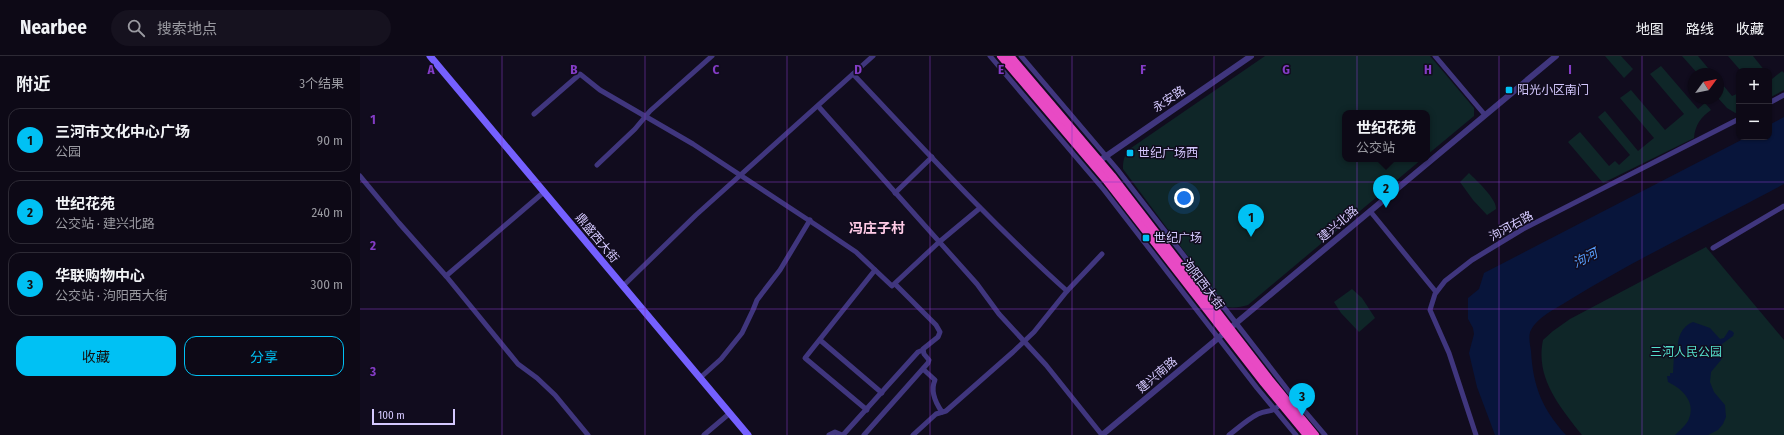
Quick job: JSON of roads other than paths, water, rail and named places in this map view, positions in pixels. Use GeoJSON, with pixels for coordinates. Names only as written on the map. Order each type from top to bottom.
{"type":"FeatureCollection","features":[{"type":"Feature","properties":{"kind":"highway","name":"泃阳西大街"},"geometry":{"type":"LineString","coordinates":[[1001,56],[1112,187],[1227,331],[1315,435]]}},
{"type":"Feature","properties":{"kind":"highway","name":"泃阳西大街"},"geometry":{"type":"LineString","coordinates":[[1010,56],[1103,158],[1227,331],[1278,407],[1306,435]]}},
{"type":"Feature","properties":{"kind":"main road","name":"鼎盛西大街"},"geometry":{"type":"LineString","coordinates":[[430,56],[748,435]]}},
{"type":"Feature","properties":{"kind":"street"},"geometry":{"type":"LineString","coordinates":[[597,165],[636,130],[646,117],[712,56]]}},
{"type":"Feature","properties":{"kind":"street"},"geometry":{"type":"LineString","coordinates":[[623,286],[696,215],[873,56]]}},
{"type":"Feature","properties":{"kind":"street"},"geometry":{"type":"LineString","coordinates":[[990,56],[1227,331],[1297,402],[1325,435]]}},
{"type":"Feature","properties":{"kind":"street"},"geometry":{"type":"LineString","coordinates":[[1021,56],[1103,158]]}},
{"type":"Feature","properties":{"kind":"street","name":"永安路"},"geometry":{"type":"LineString","coordinates":[[1103,158],[1251,56]]}},
{"type":"Feature","properties":{"kind":"street"},"geometry":{"type":"LineString","coordinates":[[1435,56],[1485,115]]}},
{"type":"Feature","properties":{"kind":"street","name":"建兴北路"},"geometry":{"type":"LineString","coordinates":[[1430,161],[1556,56]]}},
{"type":"Feature","properties":{"kind":"street"},"geometry":{"type":"LineString","coordinates":[[534,114],[580,74],[600,90],[693,144],[810,220],[856,252],[892,286],[938,243],[980,208]]}},
{"type":"Feature","properties":{"kind":"street"},"geometry":{"type":"LineString","coordinates":[[853,74],[980,208],[1067,291]]}},
{"type":"Feature","properties":{"kind":"street"},"geometry":{"type":"LineString","coordinates":[[1772,101],[1784,95]]}},
{"type":"Feature","properties":{"kind":"street"},"geometry":{"type":"LineString","coordinates":[[818,106],[938,243],[977,284],[999,314],[1046,365],[1102,435]]}},
{"type":"Feature","properties":{"kind":"street","name":"泃河右路"},"geometry":{"type":"LineString","coordinates":[[1476,435],[1449,353],[1432,316],[1430,306],[1436,292],[1449,276],[1517,232],[1736,120]]}},
{"type":"Feature","properties":{"kind":"street"},"geometry":{"type":"LineString","coordinates":[[895,193],[932,157]]}},
{"type":"Feature","properties":{"kind":"street","name":"建兴北路"},"geometry":{"type":"LineString","coordinates":[[1227,331],[1429,162]]}},
{"type":"Feature","properties":{"kind":"street"},"geometry":{"type":"LineString","coordinates":[[360,176],[446,276],[518,364],[537,378],[555,395],[588,435]]}},
{"type":"Feature","properties":{"kind":"street"},"geometry":{"type":"LineString","coordinates":[[446,276],[544,192]]}},
{"type":"Feature","properties":{"kind":"street"},"geometry":{"type":"LineString","coordinates":[[1713,248],[1784,206]]}},
{"type":"Feature","properties":{"kind":"street"},"geometry":{"type":"LineString","coordinates":[[1370,211],[1436,292]]}},
{"type":"Feature","properties":{"kind":"street"},"geometry":{"type":"LineString","coordinates":[[700,378],[721,359],[742,332],[754,310],[757,300],[780,270],[810,220]]}},
{"type":"Feature","properties":{"kind":"street"},"geometry":{"type":"LineString","coordinates":[[913,435],[936,414],[946,411],[1024,342],[1067,291],[1102,254]]}},
{"type":"Feature","properties":{"kind":"street"},"geometry":{"type":"LineString","coordinates":[[867,410],[805,358],[875,270]]}},
{"type":"Feature","properties":{"kind":"street"},"geometry":{"type":"LineString","coordinates":[[829,435],[835,432],[843,435],[918,352],[923,350],[938,336],[940,330],[895,284]]}},
{"type":"Feature","properties":{"kind":"street","name":"建兴南路"},"geometry":{"type":"LineString","coordinates":[[1102,435],[1227,331]]}},
{"type":"Feature","properties":{"kind":"street"},"geometry":{"type":"LineString","coordinates":[[820,340],[882,393]]}},
{"type":"Feature","properties":{"kind":"street"},"geometry":{"type":"LineString","coordinates":[[864,435],[929,362],[923,350]]}},
{"type":"Feature","properties":{"kind":"street"},"geometry":{"type":"LineString","coordinates":[[923,369],[935,380],[932,389],[935,402],[942,412]]}},
{"type":"Feature","properties":{"kind":"street"},"geometry":{"type":"LineString","coordinates":[[1229,435],[1256,415],[1278,407],[1296,435]]}},
{"type":"Feature","properties":{"kind":"street"},"geometry":{"type":"LineString","coordinates":[[704,435],[730,413]]}},
{"type":"Feature","properties":{"kind":"water","name":"泃河"},"geometry":{"type":"Polygon","coordinates":[[[1784,117],[1784,184],[1623,269],[1549,312],[1534,325],[1530,332],[1530,340],[1532,364],[1537,386],[1545,406],[1566,435],[1495,435],[1477,387],[1469,353],[1474,334],[1473,328],[1468,319],[1468,298],[1479,289],[1484,273],[1741,140],[1772,140],[1772,123],[1784,117]]]}},
{"type":"Feature","properties":{"kind":"water"},"geometry":{"type":"Polygon","coordinates":[[[1693,322],[1710,328],[1720,339],[1724,338],[1729,330],[1734,333],[1733,336],[1722,344],[1721,360],[1711,372],[1710,382],[1714,392],[1725,405],[1726,417],[1718,430],[1708,435],[1675,435],[1688,421],[1691,408],[1687,397],[1674,385],[1668,382],[1667,376],[1670,376],[1670,373],[1673,373],[1674,354],[1678,348],[1678,340],[1681,333],[1686,326],[1693,322]]]}},
{"type":"Feature","properties":{"kind":"place","name":"阳光小区南门"},"geometry":{"type":"Point","coordinates":[1509,90]}},
{"type":"Feature","properties":{"kind":"place","name":"世纪广场西"},"geometry":{"type":"Point","coordinates":[1130,153]}},
{"type":"Feature","properties":{"kind":"place","name":"世纪花苑"},"geometry":{"type":"Point","coordinates":[1386,208]}},
{"type":"Feature","properties":{"kind":"place","name":"三河市文化中心广场"},"geometry":{"type":"Point","coordinates":[1251,237]}},
{"type":"Feature","properties":{"kind":"place","name":"世纪广场"},"geometry":{"type":"Point","coordinates":[1146,238]}},
{"type":"Feature","properties":{"kind":"place","name":"华联购物中心"},"geometry":{"type":"Point","coordinates":[1302,416]}},
{"type":"Feature","properties":{"kind":"district","name":"冯庄子村"},"geometry":{"type":"Point","coordinates":[877,228]}},
{"type":"Feature","properties":{"kind":"park label","name":"三河人民公园"},"geometry":{"type":"Point","coordinates":[1686,352]}}]}
